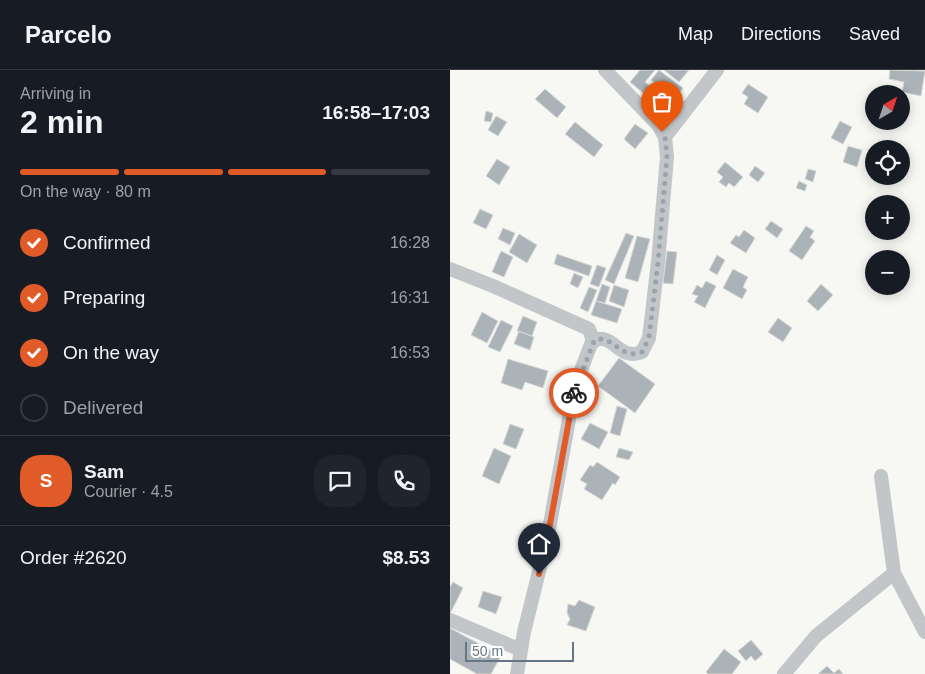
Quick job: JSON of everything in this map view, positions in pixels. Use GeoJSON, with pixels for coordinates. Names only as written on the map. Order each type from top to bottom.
{"type":"FeatureCollection","features":[{"type":"Feature","properties":{"kind":"street"},"geometry":{"type":"LineString","coordinates":[[517,674],[548,535],[575,386],[594,341],[600,338],[605,339],[624,352],[633,354],[642,352],[649,338],[667,157],[665,137],[658,125],[606,70]]}},
{"type":"Feature","properties":{"kind":"street"},"geometry":{"type":"LineString","coordinates":[[665,137],[717,70]]}},
{"type":"Feature","properties":{"kind":"street"},"geometry":{"type":"LineString","coordinates":[[450,269],[589,329],[594,341]]}},
{"type":"Feature","properties":{"kind":"street"},"geometry":{"type":"LineString","coordinates":[[881,476],[894,573],[925,632]]}},
{"type":"Feature","properties":{"kind":"street"},"geometry":{"type":"LineString","coordinates":[[784,674],[816,636],[894,573]]}},
{"type":"Feature","properties":{"kind":"street"},"geometry":{"type":"LineString","coordinates":[[450,620],[521,650]]}},
{"type":"Feature","properties":{"kind":"building"},"geometry":{"type":"Polygon","coordinates":[[[640,70],[655,70],[645,82],[672,104],[678,97],[685,103],[673,118],[630,82],[640,70]]]}},
{"type":"Feature","properties":{"kind":"building"},"geometry":{"type":"Polygon","coordinates":[[[659,70],[683,88],[675,99],[651,80],[659,70]]]}},
{"type":"Feature","properties":{"kind":"building"},"geometry":{"type":"Polygon","coordinates":[[[664,70],[689,70],[679,82],[664,70]]]}},
{"type":"Feature","properties":{"kind":"building"},"geometry":{"type":"Polygon","coordinates":[[[890,70],[925,71],[921,96],[910,94],[910,85],[903,85],[904,82],[889,79],[890,70]]]}},
{"type":"Feature","properties":{"kind":"building"},"geometry":{"type":"Polygon","coordinates":[[[748,84],[768,97],[758,113],[744,104],[748,97],[742,93],[748,84]]]}},
{"type":"Feature","properties":{"kind":"building"},"geometry":{"type":"Polygon","coordinates":[[[545,89],[566,107],[557,118],[535,99],[545,89]]]}},
{"type":"Feature","properties":{"kind":"building"},"geometry":{"type":"Polygon","coordinates":[[[486,111],[493,113],[491,122],[484,121],[486,111]]]}},
{"type":"Feature","properties":{"kind":"building"},"geometry":{"type":"Polygon","coordinates":[[[496,116],[507,122],[498,136],[488,130],[496,116]]]}},
{"type":"Feature","properties":{"kind":"building"},"geometry":{"type":"Polygon","coordinates":[[[840,121],[852,127],[843,144],[831,138],[840,121]]]}},
{"type":"Feature","properties":{"kind":"building"},"geometry":{"type":"Polygon","coordinates":[[[575,122],[603,145],[594,157],[565,134],[575,122]]]}},
{"type":"Feature","properties":{"kind":"building"},"geometry":{"type":"Polygon","coordinates":[[[635,124],[648,133],[635,149],[624,139],[635,124]]]}},
{"type":"Feature","properties":{"kind":"building"},"geometry":{"type":"Polygon","coordinates":[[[848,146],[862,150],[857,167],[843,162],[848,146]]]}},
{"type":"Feature","properties":{"kind":"building"},"geometry":{"type":"Polygon","coordinates":[[[497,159],[510,167],[499,185],[486,176],[497,159]]]}},
{"type":"Feature","properties":{"kind":"building"},"geometry":{"type":"Polygon","coordinates":[[[725,162],[743,177],[734,187],[729,183],[726,187],[719,182],[723,177],[717,172],[725,162]]]}},
{"type":"Feature","properties":{"kind":"building"},"geometry":{"type":"Polygon","coordinates":[[[755,166],[765,173],[758,182],[749,175],[755,166]]]}},
{"type":"Feature","properties":{"kind":"building"},"geometry":{"type":"Polygon","coordinates":[[[808,169],[816,171],[813,182],[805,179],[808,169]]]}},
{"type":"Feature","properties":{"kind":"building"},"geometry":{"type":"Polygon","coordinates":[[[799,181],[807,185],[805,191],[796,188],[799,181]]]}},
{"type":"Feature","properties":{"kind":"building"},"geometry":{"type":"Polygon","coordinates":[[[480,209],[493,215],[486,229],[473,223],[480,209]]]}},
{"type":"Feature","properties":{"kind":"building"},"geometry":{"type":"Polygon","coordinates":[[[771,221],[783,229],[777,238],[765,229],[771,221]]]}},
{"type":"Feature","properties":{"kind":"building"},"geometry":{"type":"Polygon","coordinates":[[[806,226],[814,231],[810,237],[815,241],[802,260],[789,251],[806,226]]]}},
{"type":"Feature","properties":{"kind":"building"},"geometry":{"type":"Polygon","coordinates":[[[503,228],[515,233],[510,245],[498,239],[503,228]]]}},
{"type":"Feature","properties":{"kind":"building"},"geometry":{"type":"Polygon","coordinates":[[[744,230],[755,238],[746,253],[730,243],[736,235],[739,237],[744,230]]]}},
{"type":"Feature","properties":{"kind":"building"},"geometry":{"type":"Polygon","coordinates":[[[626,233],[634,236],[614,284],[605,280],[626,233]]]}},
{"type":"Feature","properties":{"kind":"building"},"geometry":{"type":"Polygon","coordinates":[[[519,234],[537,245],[527,263],[509,252],[519,234]]]}},
{"type":"Feature","properties":{"kind":"building"},"geometry":{"type":"Polygon","coordinates":[[[637,236],[650,239],[638,282],[625,278],[637,236]]]}},
{"type":"Feature","properties":{"kind":"building"},"geometry":{"type":"Polygon","coordinates":[[[501,251],[513,257],[504,277],[492,272],[501,251]]]}},
{"type":"Feature","properties":{"kind":"building"},"geometry":{"type":"Polygon","coordinates":[[[667,251],[677,252],[673,284],[663,283],[667,251]]]}},
{"type":"Feature","properties":{"kind":"building"},"geometry":{"type":"Polygon","coordinates":[[[557,254],[592,266],[589,276],[554,264],[557,254]]]}},
{"type":"Feature","properties":{"kind":"building"},"geometry":{"type":"Polygon","coordinates":[[[717,255],[725,260],[717,275],[709,270],[717,255]]]}},
{"type":"Feature","properties":{"kind":"building"},"geometry":{"type":"Polygon","coordinates":[[[597,265],[606,268],[599,287],[590,284],[597,265]]]}},
{"type":"Feature","properties":{"kind":"building"},"geometry":{"type":"Polygon","coordinates":[[[733,269],[748,277],[743,287],[747,290],[742,299],[723,288],[733,269]]]}},
{"type":"Feature","properties":{"kind":"building"},"geometry":{"type":"Polygon","coordinates":[[[574,273],[583,277],[578,288],[570,284],[574,273]]]}},
{"type":"Feature","properties":{"kind":"building"},"geometry":{"type":"Polygon","coordinates":[[[706,281],[716,286],[705,308],[694,302],[698,296],[692,294],[697,285],[702,288],[706,281]]]}},
{"type":"Feature","properties":{"kind":"building"},"geometry":{"type":"Polygon","coordinates":[[[602,284],[610,287],[605,303],[596,301],[602,284]]]}},
{"type":"Feature","properties":{"kind":"building"},"geometry":{"type":"Polygon","coordinates":[[[821,284],[833,295],[818,311],[807,301],[821,284]]]}},
{"type":"Feature","properties":{"kind":"building"},"geometry":{"type":"Polygon","coordinates":[[[614,285],[629,290],[624,307],[609,301],[614,285]]]}},
{"type":"Feature","properties":{"kind":"building"},"geometry":{"type":"Polygon","coordinates":[[[589,287],[597,290],[588,312],[580,308],[589,287]]]}},
{"type":"Feature","properties":{"kind":"building"},"geometry":{"type":"Polygon","coordinates":[[[596,301],[622,309],[617,323],[591,315],[596,301]]]}},
{"type":"Feature","properties":{"kind":"building"},"geometry":{"type":"Polygon","coordinates":[[[482,312],[498,321],[487,343],[471,335],[482,312]]]}},
{"type":"Feature","properties":{"kind":"building"},"geometry":{"type":"Polygon","coordinates":[[[523,316],[537,322],[532,336],[517,331],[523,316]]]}},
{"type":"Feature","properties":{"kind":"building"},"geometry":{"type":"Polygon","coordinates":[[[778,318],[792,328],[783,342],[768,332],[778,318]]]}},
{"type":"Feature","properties":{"kind":"building"},"geometry":{"type":"Polygon","coordinates":[[[501,320],[513,326],[500,352],[488,347],[501,320]]]}},
{"type":"Feature","properties":{"kind":"building"},"geometry":{"type":"Polygon","coordinates":[[[519,331],[534,337],[530,350],[514,344],[519,331]]]}},
{"type":"Feature","properties":{"kind":"building"},"geometry":{"type":"Polygon","coordinates":[[[619,358],[655,384],[635,413],[598,386],[619,358]]]}},
{"type":"Feature","properties":{"kind":"building"},"geometry":{"type":"Polygon","coordinates":[[[508,359],[548,371],[543,388],[525,382],[522,390],[501,383],[508,359]]]}},
{"type":"Feature","properties":{"kind":"building"},"geometry":{"type":"Polygon","coordinates":[[[555,393],[565,396],[562,406],[552,403],[555,393]]]}},
{"type":"Feature","properties":{"kind":"building"},"geometry":{"type":"Polygon","coordinates":[[[617,406],[627,409],[620,436],[610,433],[617,406]]]}},
{"type":"Feature","properties":{"kind":"building"},"geometry":{"type":"Polygon","coordinates":[[[590,423],[608,432],[599,449],[581,439],[590,423]]]}},
{"type":"Feature","properties":{"kind":"building"},"geometry":{"type":"Polygon","coordinates":[[[510,424],[524,429],[516,449],[503,444],[510,424]]]}},
{"type":"Feature","properties":{"kind":"building"},"geometry":{"type":"Polygon","coordinates":[[[494,448],[511,456],[499,484],[482,476],[494,448]]]}},
{"type":"Feature","properties":{"kind":"building"},"geometry":{"type":"Polygon","coordinates":[[[619,448],[633,452],[629,460],[616,457],[619,448]]]}},
{"type":"Feature","properties":{"kind":"building"},"geometry":{"type":"Polygon","coordinates":[[[597,462],[620,477],[615,485],[613,483],[602,500],[584,489],[587,484],[580,480],[590,465],[593,467],[597,462]]]}},
{"type":"Feature","properties":{"kind":"building"},"geometry":{"type":"Polygon","coordinates":[[[453,582],[463,588],[450,614],[450,587],[453,582]]]}},
{"type":"Feature","properties":{"kind":"building"},"geometry":{"type":"Polygon","coordinates":[[[483,591],[502,597],[496,614],[478,607],[483,591]]]}},
{"type":"Feature","properties":{"kind":"building"},"geometry":{"type":"Polygon","coordinates":[[[579,600],[595,607],[586,631],[567,625],[570,619],[567,613],[568,604],[575,606],[579,600]]]}},
{"type":"Feature","properties":{"kind":"building"},"geometry":{"type":"Polygon","coordinates":[[[450,628],[501,656],[491,674],[477,674],[450,659],[450,628]]]}},
{"type":"Feature","properties":{"kind":"building"},"geometry":{"type":"Polygon","coordinates":[[[751,640],[763,654],[755,661],[751,656],[746,661],[738,651],[751,640]]]}},
{"type":"Feature","properties":{"kind":"building"},"geometry":{"type":"Polygon","coordinates":[[[724,649],[741,662],[732,674],[708,674],[706,672],[724,649]]]}},
{"type":"Feature","properties":{"kind":"building"},"geometry":{"type":"Polygon","coordinates":[[[827,666],[834,673],[839,669],[843,674],[818,674],[827,666]]]}},
{"type":"Feature","properties":{"kind":"way so far"},"geometry":{"type":"LineString","coordinates":[[574,393],[591,344],[596,339],[605,339],[624,352],[633,354],[642,352],[649,338],[667,157],[665,137],[662,132]]}},
{"type":"Feature","properties":{"kind":"route"},"geometry":{"type":"LineString","coordinates":[[539,574],[574,393]]}}]}
